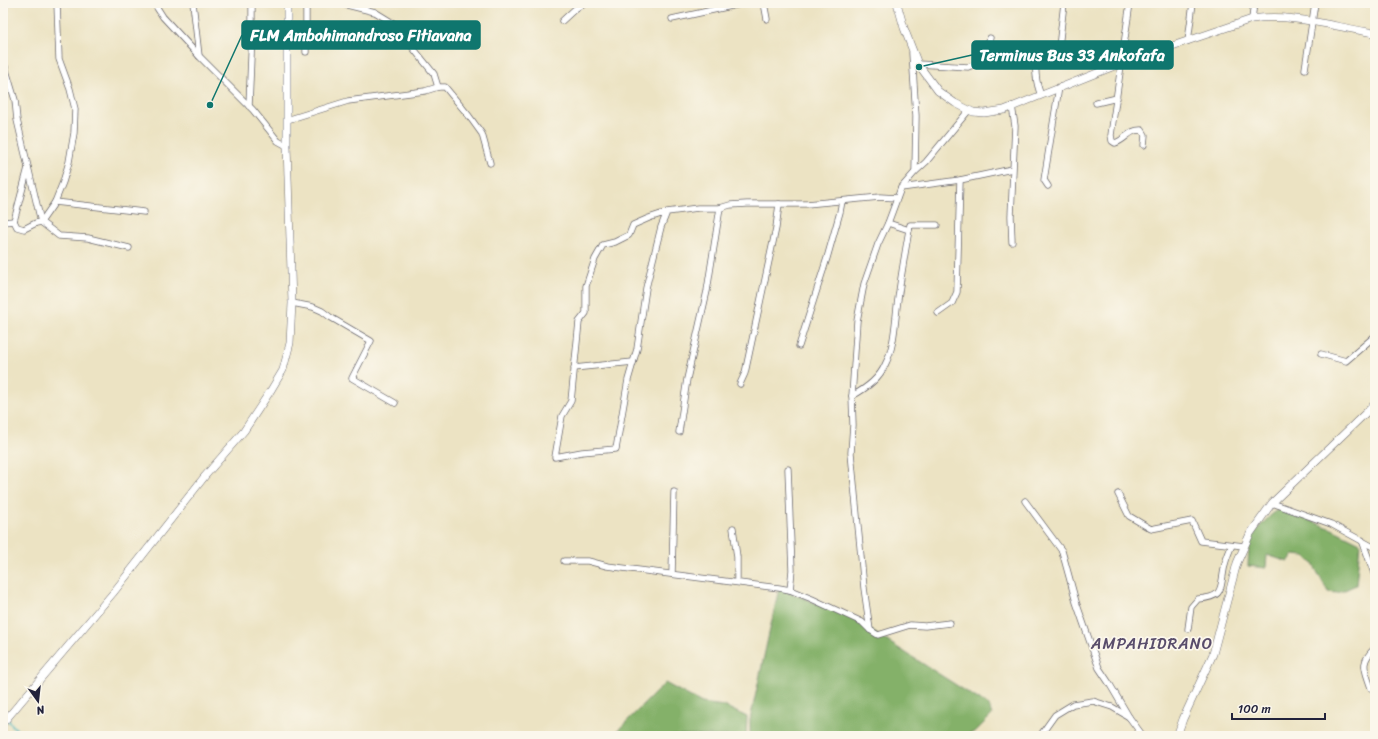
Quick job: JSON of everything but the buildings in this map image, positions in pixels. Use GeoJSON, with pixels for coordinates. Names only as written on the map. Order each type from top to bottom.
{"type":"FeatureCollection","features":[{"type":"Feature","properties":{"kind":"street"},"geometry":{"type":"LineString","coordinates":[[28,168],[14,221],[17,227],[24,229],[41,222],[55,202],[70,162],[74,133],[75,109],[59,59],[56,3]]}},
{"type":"Feature","properties":{"kind":"street"},"geometry":{"type":"LineString","coordinates":[[154,3],[163,17],[249,106],[278,141],[286,146]]}},
{"type":"Feature","properties":{"kind":"street"},"geometry":{"type":"LineString","coordinates":[[193,3],[200,57]]}},
{"type":"Feature","properties":{"kind":"street"},"geometry":{"type":"LineString","coordinates":[[249,106],[252,3]]}},
{"type":"Feature","properties":{"kind":"street"},"geometry":{"type":"LineString","coordinates":[[4,722],[113,593],[205,476],[244,430],[271,390],[282,370],[290,343],[292,303],[286,146],[287,3]]}},
{"type":"Feature","properties":{"kind":"street"},"geometry":{"type":"LineString","coordinates":[[306,3],[306,52]]}},
{"type":"Feature","properties":{"kind":"street"},"geometry":{"type":"LineString","coordinates":[[338,3],[375,12],[393,23],[434,74],[438,86]]}},
{"type":"Feature","properties":{"kind":"street"},"geometry":{"type":"LineString","coordinates":[[562,21],[584,3]]}},
{"type":"Feature","properties":{"kind":"street"},"geometry":{"type":"LineString","coordinates":[[672,19],[745,3]]}},
{"type":"Feature","properties":{"kind":"street"},"geometry":{"type":"LineString","coordinates":[[764,3],[767,19]]}},
{"type":"Feature","properties":{"kind":"street"},"geometry":{"type":"LineString","coordinates":[[897,3],[904,28],[918,64],[938,91],[969,110],[984,113],[1004,110],[1122,63],[1252,19],[1267,16],[1289,18],[1375,33]]}},
{"type":"Feature","properties":{"kind":"street"},"geometry":{"type":"LineString","coordinates":[[1041,95],[1037,87],[1037,48],[1043,46],[1059,47],[1064,3]]}},
{"type":"Feature","properties":{"kind":"street"},"geometry":{"type":"LineString","coordinates":[[1130,3],[1111,135],[1112,141],[1115,143],[1119,142],[1134,130],[1142,130],[1145,135],[1144,145]]}},
{"type":"Feature","properties":{"kind":"street"},"geometry":{"type":"LineString","coordinates":[[1188,41],[1193,3]]}},
{"type":"Feature","properties":{"kind":"street"},"geometry":{"type":"LineString","coordinates":[[1252,19],[1254,3]]}},
{"type":"Feature","properties":{"kind":"street"},"geometry":{"type":"LineString","coordinates":[[1305,69],[1315,3]]}},
{"type":"Feature","properties":{"kind":"street"},"geometry":{"type":"LineString","coordinates":[[918,64],[968,67],[976,64],[983,57],[990,38]]}},
{"type":"Feature","properties":{"kind":"street"},"geometry":{"type":"LineString","coordinates":[[911,46],[916,116],[915,172]]}},
{"type":"Feature","properties":{"kind":"street"},"geometry":{"type":"LineString","coordinates":[[3,60],[15,100],[17,120],[41,222],[59,236],[88,238],[129,248]]}},
{"type":"Feature","properties":{"kind":"street"},"geometry":{"type":"LineString","coordinates":[[287,120],[348,101],[425,91],[438,86],[445,87],[454,96],[482,134],[490,162]]}},
{"type":"Feature","properties":{"kind":"street"},"geometry":{"type":"LineString","coordinates":[[1048,186],[1044,180],[1059,87]]}},
{"type":"Feature","properties":{"kind":"street"},"geometry":{"type":"LineString","coordinates":[[1096,103],[1116,98]]}},
{"type":"Feature","properties":{"kind":"street"},"geometry":{"type":"LineString","coordinates":[[1012,106],[1015,126],[1010,216],[1012,242]]}},
{"type":"Feature","properties":{"kind":"street"},"geometry":{"type":"LineString","coordinates":[[870,630],[864,588],[851,453],[853,425],[852,396],[857,320],[864,284],[878,244],[888,223],[901,188],[926,162],[969,110]]}},
{"type":"Feature","properties":{"kind":"street"},"geometry":{"type":"LineString","coordinates":[[901,188],[960,180],[1012,170]]}},
{"type":"Feature","properties":{"kind":"street"},"geometry":{"type":"LineString","coordinates":[[938,313],[952,303],[957,292],[960,180]]}},
{"type":"Feature","properties":{"kind":"street"},"geometry":{"type":"LineString","coordinates":[[667,212],[661,228],[646,288],[637,349],[628,380],[616,449],[582,452],[555,457],[562,416],[571,402],[579,322],[586,313],[586,286],[595,258],[603,245],[615,242],[629,235],[633,225],[667,212],[698,208],[720,208],[730,205],[842,201],[880,197],[897,198]]}},
{"type":"Feature","properties":{"kind":"street"},"geometry":{"type":"LineString","coordinates":[[799,346],[827,258],[842,201]]}},
{"type":"Feature","properties":{"kind":"street"},"geometry":{"type":"LineString","coordinates":[[55,202],[144,212]]}},
{"type":"Feature","properties":{"kind":"street"},"geometry":{"type":"LineString","coordinates":[[740,384],[745,373],[776,228],[779,204]]}},
{"type":"Feature","properties":{"kind":"street"},"geometry":{"type":"LineString","coordinates":[[679,432],[687,379],[707,291],[720,208]]}},
{"type":"Feature","properties":{"kind":"street"},"geometry":{"type":"LineString","coordinates":[[3,222],[14,221]]}},
{"type":"Feature","properties":{"kind":"street"},"geometry":{"type":"LineString","coordinates":[[888,223],[909,230]]}},
{"type":"Feature","properties":{"kind":"street"},"geometry":{"type":"LineString","coordinates":[[852,396],[861,391],[876,378],[885,365],[891,348],[910,225],[937,225]]}},
{"type":"Feature","properties":{"kind":"street"},"geometry":{"type":"LineString","coordinates":[[292,303],[313,307],[322,311],[371,341],[352,378],[395,403]]}},
{"type":"Feature","properties":{"kind":"street"},"geometry":{"type":"LineString","coordinates":[[1321,354],[1346,361],[1375,336]]}},
{"type":"Feature","properties":{"kind":"street"},"geometry":{"type":"LineString","coordinates":[[574,368],[633,362]]}},
{"type":"Feature","properties":{"kind":"street"},"geometry":{"type":"LineString","coordinates":[[1177,736],[1183,719],[1213,654],[1237,563],[1250,534],[1272,503],[1375,404]]}},
{"type":"Feature","properties":{"kind":"street"},"geometry":{"type":"LineString","coordinates":[[788,469],[792,562],[790,590]]}},
{"type":"Feature","properties":{"kind":"street"},"geometry":{"type":"LineString","coordinates":[[672,574],[674,492]]}},
{"type":"Feature","properties":{"kind":"street"},"geometry":{"type":"LineString","coordinates":[[1118,494],[1129,516],[1151,529],[1192,521],[1201,541],[1244,546]]}},
{"type":"Feature","properties":{"kind":"street"},"geometry":{"type":"LineString","coordinates":[[1024,501],[1062,551],[1076,602],[1099,668],[1129,717],[1143,736]]}},
{"type":"Feature","properties":{"kind":"street"},"geometry":{"type":"LineString","coordinates":[[1272,503],[1331,524],[1375,548]]}},
{"type":"Feature","properties":{"kind":"street"},"geometry":{"type":"LineString","coordinates":[[733,528],[737,557],[737,582]]}},
{"type":"Feature","properties":{"kind":"street"},"geometry":{"type":"LineString","coordinates":[[1362,540],[1375,576]]}},
{"type":"Feature","properties":{"kind":"street"},"geometry":{"type":"LineString","coordinates":[[1188,629],[1191,607],[1198,600],[1212,598],[1219,592],[1224,567],[1232,545]]}},
{"type":"Feature","properties":{"kind":"street"},"geometry":{"type":"LineString","coordinates":[[564,561],[588,561],[607,566],[790,590],[812,598],[862,622],[878,635],[910,625],[925,626],[950,623]]}},
{"type":"Feature","properties":{"kind":"street"},"geometry":{"type":"LineString","coordinates":[[1371,688],[1364,665],[1367,655],[1375,648]]}},
{"type":"Feature","properties":{"kind":"street"},"geometry":{"type":"LineString","coordinates":[[1040,736],[1055,715],[1073,704],[1093,701],[1112,707],[1129,717]]}},
{"type":"Feature","properties":{"kind":"green space"},"geometry":{"type":"Polygon","coordinates":[[[1280,509],[1332,529],[1360,543],[1356,585],[1338,593],[1328,592],[1313,564],[1305,556],[1293,555],[1288,562],[1267,555],[1266,568],[1248,566],[1250,546],[1253,536],[1265,521],[1280,509]]]}},
{"type":"Feature","properties":{"kind":"green space"},"geometry":{"type":"Polygon","coordinates":[[[779,588],[862,622],[870,630],[989,706],[992,715],[976,731],[965,736],[750,736],[750,720],[779,588]]]}},
{"type":"Feature","properties":{"kind":"green space"},"geometry":{"type":"Polygon","coordinates":[[[665,683],[702,703],[724,706],[747,717],[746,736],[623,736],[618,730],[665,683]]]}},
{"type":"Feature","properties":{"kind":"waterway"},"geometry":{"type":"LineString","coordinates":[[3,714],[15,729],[25,736]]}},
{"type":"Feature","properties":{"kind":"place","name":"Terminus Bus 33 Ankofafa"},"geometry":{"type":"Point","coordinates":[919,67]}},
{"type":"Feature","properties":{"kind":"place","name":"FLM Ambohimandroso Fitiavana"},"geometry":{"type":"Point","coordinates":[210,105]}},
{"type":"Feature","properties":{"kind":"district","name":"AMPAHIDRANO"},"geometry":{"type":"Point","coordinates":[1152,643]}}]}
